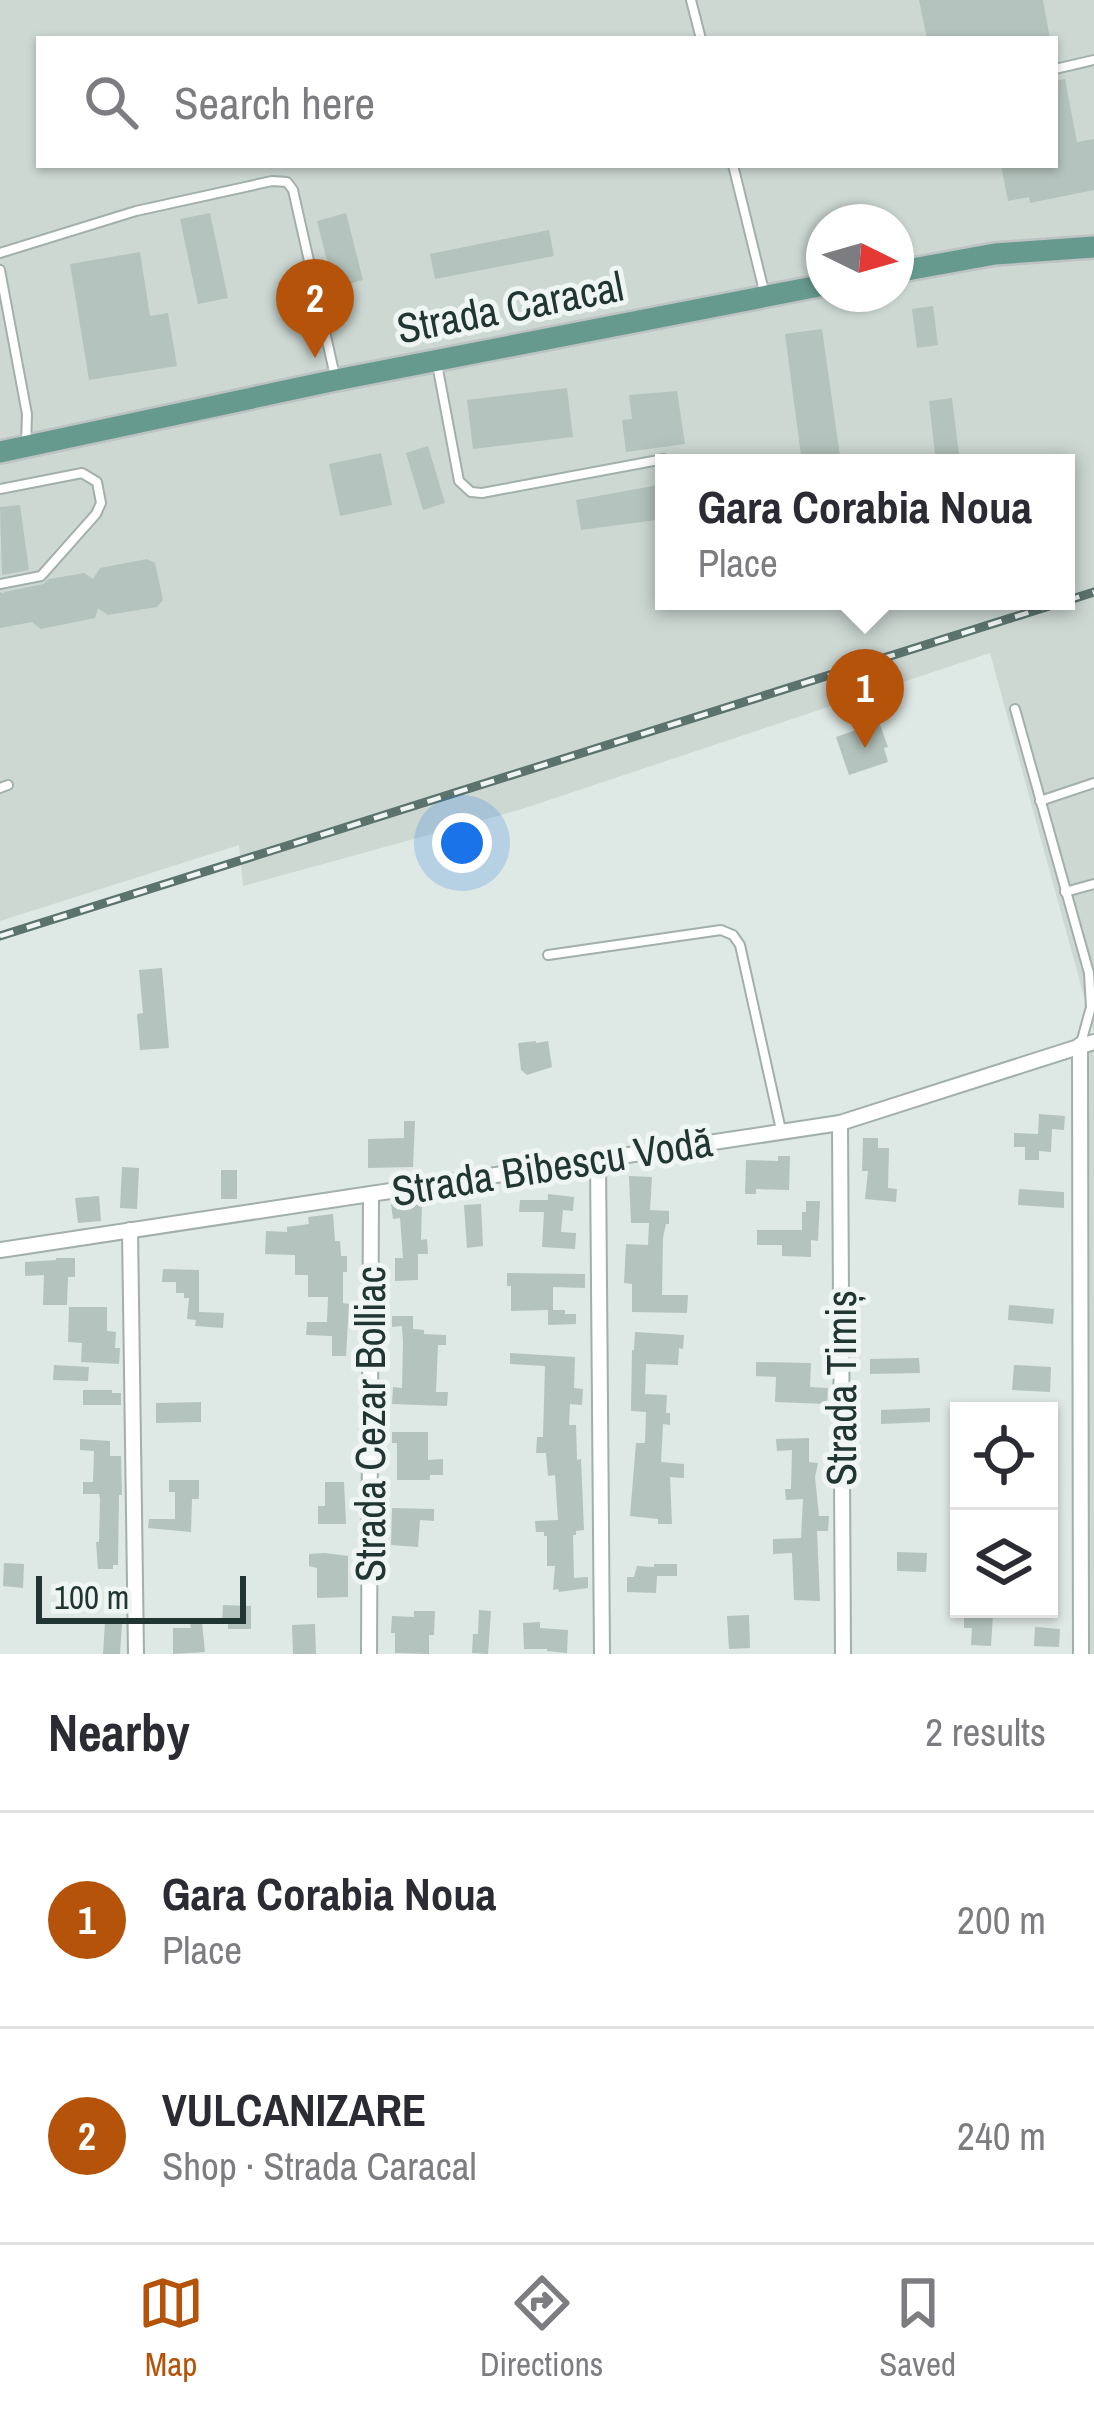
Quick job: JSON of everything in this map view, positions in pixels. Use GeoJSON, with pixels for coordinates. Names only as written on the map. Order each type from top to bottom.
{"type":"FeatureCollection","features":[{"type":"Feature","properties":{"kind":"main road"},"geometry":{"type":"LineString","coordinates":[[914,269],[995,254],[1094,247]]}},
{"type":"Feature","properties":{"kind":"main road","name":"Strada Caracal"},"geometry":{"type":"LineString","coordinates":[[0,452],[336,380],[806,288]]}},
{"type":"Feature","properties":{"kind":"street","name":"Strada Bibescu Vodă"},"geometry":{"type":"LineString","coordinates":[[0,1250],[840,1123],[1087,1043]]}},
{"type":"Feature","properties":{"kind":"street"},"geometry":{"type":"LineString","coordinates":[[1082,1654],[1087,1043]]}},
{"type":"Feature","properties":{"kind":"street","name":"Strada Timiș"},"geometry":{"type":"LineString","coordinates":[[840,1123],[843,1654]]}},
{"type":"Feature","properties":{"kind":"street"},"geometry":{"type":"LineString","coordinates":[[598,1159],[602,1654]]}},
{"type":"Feature","properties":{"kind":"street","name":"Strada Cezar Bolliac"},"geometry":{"type":"LineString","coordinates":[[369,1654],[371,1194]]}},
{"type":"Feature","properties":{"kind":"street"},"geometry":{"type":"LineString","coordinates":[[130,1230],[136,1654]]}},
{"type":"Feature","properties":{"kind":"lane"},"geometry":{"type":"LineString","coordinates":[[691,0],[700,36]]}},
{"type":"Feature","properties":{"kind":"lane"},"geometry":{"type":"LineString","coordinates":[[1058,68],[1094,60]]}},
{"type":"Feature","properties":{"kind":"lane"},"geometry":{"type":"LineString","coordinates":[[734,168],[765,296]]}},
{"type":"Feature","properties":{"kind":"lane"},"geometry":{"type":"LineString","coordinates":[[0,253],[136,211],[287,182],[336,380]]}},
{"type":"Feature","properties":{"kind":"lane"},"geometry":{"type":"LineString","coordinates":[[0,270],[27,414],[26,447]]}},
{"type":"Feature","properties":{"kind":"lane"},"geometry":{"type":"LineString","coordinates":[[437,362],[460,481],[471,492],[655,460]]}},
{"type":"Feature","properties":{"kind":"lane"},"geometry":{"type":"LineString","coordinates":[[0,489],[82,473],[98,482],[101,503],[41,576],[0,584]]}},
{"type":"Feature","properties":{"kind":"lane"},"geometry":{"type":"LineString","coordinates":[[1015,709],[1065,892],[1092,971],[1087,1043]]}},
{"type":"Feature","properties":{"kind":"lane"},"geometry":{"type":"LineString","coordinates":[[1040,801],[1094,783]]}},
{"type":"Feature","properties":{"kind":"lane"},"geometry":{"type":"LineString","coordinates":[[1065,892],[1094,884]]}},
{"type":"Feature","properties":{"kind":"lane"},"geometry":{"type":"LineString","coordinates":[[548,955],[722,930],[733,934],[740,945],[782,1131]]}},
{"type":"Feature","properties":{"kind":"shaded area"},"geometry":{"type":"Polygon","coordinates":[[[0,0],[1094,0],[1094,1033],[990,653],[519,810],[243,886],[239,845],[0,921],[0,0]]]}},
{"type":"Feature","properties":{"kind":"shaded area"},"geometry":{"type":"Polygon","coordinates":[[[1094,1042],[1094,1654],[1081,1654],[1080,1045],[1094,1042]]]}},
{"type":"Feature","properties":{"kind":"building"},"geometry":{"type":"Polygon","coordinates":[[[919,0],[1043,0],[1049,36],[926,36],[919,0]]]}},
{"type":"Feature","properties":{"kind":"building"},"geometry":{"type":"Polygon","coordinates":[[[1065,79],[1077,142],[1094,139],[1094,190],[1030,203],[1029,197],[1008,201],[1002,168],[1058,168],[1058,80],[1065,79]]]}},
{"type":"Feature","properties":{"kind":"building"},"geometry":{"type":"Polygon","coordinates":[[[210,213],[228,298],[198,304],[180,219],[210,213]]]}},
{"type":"Feature","properties":{"kind":"building"},"geometry":{"type":"Polygon","coordinates":[[[346,213],[363,280],[334,288],[317,221],[346,213]]]}},
{"type":"Feature","properties":{"kind":"building"},"geometry":{"type":"Polygon","coordinates":[[[549,230],[554,256],[435,279],[430,254],[549,230]]]}},
{"type":"Feature","properties":{"kind":"building"},"geometry":{"type":"Polygon","coordinates":[[[140,252],[150,316],[168,313],[177,366],[89,380],[70,264],[140,252]]]}},
{"type":"Feature","properties":{"kind":"building"},"geometry":{"type":"Polygon","coordinates":[[[933,306],[938,345],[917,348],[914,309],[933,306]]]}},
{"type":"Feature","properties":{"kind":"building"},"geometry":{"type":"Polygon","coordinates":[[[822,329],[840,454],[801,454],[785,334],[822,329]]]}},
{"type":"Feature","properties":{"kind":"building"},"geometry":{"type":"Polygon","coordinates":[[[567,388],[573,437],[473,449],[467,400],[567,388]]]}},
{"type":"Feature","properties":{"kind":"building"},"geometry":{"type":"Polygon","coordinates":[[[677,391],[685,444],[626,452],[622,420],[632,419],[629,395],[677,391]]]}},
{"type":"Feature","properties":{"kind":"building"},"geometry":{"type":"Polygon","coordinates":[[[952,398],[959,454],[935,454],[929,401],[952,398]]]}},
{"type":"Feature","properties":{"kind":"building"},"geometry":{"type":"Polygon","coordinates":[[[428,446],[445,503],[423,510],[406,453],[428,446]]]}},
{"type":"Feature","properties":{"kind":"building"},"geometry":{"type":"Polygon","coordinates":[[[381,453],[392,505],[340,516],[329,464],[381,453]]]}},
{"type":"Feature","properties":{"kind":"building"},"geometry":{"type":"Polygon","coordinates":[[[655,486],[655,520],[581,530],[576,500],[655,486]]]}},
{"type":"Feature","properties":{"kind":"building"},"geometry":{"type":"Polygon","coordinates":[[[20,505],[29,570],[2,575],[0,507],[20,505]]]}},
{"type":"Feature","properties":{"kind":"building"},"geometry":{"type":"Polygon","coordinates":[[[147,559],[155,563],[163,600],[157,607],[108,615],[98,608],[95,618],[41,629],[32,622],[0,628],[0,592],[84,573],[93,579],[100,568],[147,559]]]}},
{"type":"Feature","properties":{"kind":"building"},"geometry":{"type":"Polygon","coordinates":[[[879,722],[888,762],[849,775],[836,737],[879,722]]]}},
{"type":"Feature","properties":{"kind":"building"},"geometry":{"type":"Polygon","coordinates":[[[162,968],[169,1048],[140,1050],[139,970],[162,968]]]}},
{"type":"Feature","properties":{"kind":"building"},"geometry":{"type":"Polygon","coordinates":[[[548,1041],[552,1067],[527,1075],[521,1070],[518,1043],[548,1041]]]}},
{"type":"Feature","properties":{"kind":"building"},"geometry":{"type":"Polygon","coordinates":[[[1039,1114],[1065,1116],[1064,1130],[1052,1129],[1051,1152],[1039,1151],[1039,1160],[1025,1160],[1025,1147],[1014,1147],[1014,1133],[1038,1134],[1039,1114]]]}},
{"type":"Feature","properties":{"kind":"building"},"geometry":{"type":"Polygon","coordinates":[[[404,1121],[415,1121],[413,1167],[368,1168],[368,1139],[404,1138],[404,1121]]]}},
{"type":"Feature","properties":{"kind":"building"},"geometry":{"type":"Polygon","coordinates":[[[863,1138],[878,1138],[878,1148],[889,1148],[888,1188],[897,1189],[896,1202],[865,1199],[868,1171],[862,1171],[863,1138]]]}},
{"type":"Feature","properties":{"kind":"building"},"geometry":{"type":"Polygon","coordinates":[[[778,1156],[790,1156],[789,1190],[756,1189],[756,1194],[745,1194],[746,1160],[778,1161],[778,1156]]]}},
{"type":"Feature","properties":{"kind":"building"},"geometry":{"type":"Polygon","coordinates":[[[122,1167],[139,1168],[137,1209],[120,1208],[122,1167]]]}},
{"type":"Feature","properties":{"kind":"building"},"geometry":{"type":"Polygon","coordinates":[[[221,1170],[237,1170],[237,1199],[221,1199],[221,1170]]]}},
{"type":"Feature","properties":{"kind":"building"},"geometry":{"type":"Polygon","coordinates":[[[629,1176],[652,1177],[650,1210],[669,1211],[663,1238],[662,1295],[688,1295],[687,1313],[632,1312],[632,1284],[624,1283],[626,1244],[648,1245],[649,1223],[631,1223],[629,1176]]]}},
{"type":"Feature","properties":{"kind":"building"},"geometry":{"type":"Polygon","coordinates":[[[1019,1189],[1064,1192],[1064,1208],[1018,1205],[1019,1189]]]}},
{"type":"Feature","properties":{"kind":"building"},"geometry":{"type":"Polygon","coordinates":[[[548,1194],[574,1197],[573,1211],[563,1210],[561,1232],[576,1233],[575,1249],[542,1247],[544,1212],[519,1212],[520,1200],[548,1200],[548,1194]]]}},
{"type":"Feature","properties":{"kind":"building"},"geometry":{"type":"Polygon","coordinates":[[[99,1196],[101,1221],[78,1223],[75,1198],[99,1196]]]}},
{"type":"Feature","properties":{"kind":"building"},"geometry":{"type":"Polygon","coordinates":[[[422,1201],[421,1240],[427,1239],[428,1254],[418,1254],[418,1280],[395,1281],[395,1258],[403,1258],[400,1218],[393,1219],[391,1204],[422,1201]]]}},
{"type":"Feature","properties":{"kind":"building"},"geometry":{"type":"Polygon","coordinates":[[[806,1201],[820,1201],[818,1241],[811,1240],[811,1257],[782,1256],[782,1245],[757,1245],[757,1230],[802,1230],[806,1201]]]}},
{"type":"Feature","properties":{"kind":"building"},"geometry":{"type":"Polygon","coordinates":[[[481,1204],[483,1246],[467,1248],[464,1205],[481,1204]]]}},
{"type":"Feature","properties":{"kind":"building"},"geometry":{"type":"Polygon","coordinates":[[[333,1214],[335,1241],[340,1241],[341,1256],[347,1256],[347,1272],[343,1272],[343,1303],[349,1304],[346,1356],[332,1356],[332,1336],[306,1335],[307,1322],[327,1322],[328,1297],[308,1297],[308,1275],[295,1275],[295,1255],[265,1254],[266,1231],[287,1232],[287,1227],[309,1224],[308,1217],[333,1214]]]}},
{"type":"Feature","properties":{"kind":"building"},"geometry":{"type":"Polygon","coordinates":[[[75,1258],[75,1277],[68,1277],[67,1305],[43,1305],[44,1275],[25,1276],[25,1262],[75,1258]]]}},
{"type":"Feature","properties":{"kind":"building"},"geometry":{"type":"Polygon","coordinates":[[[163,1269],[199,1270],[199,1312],[224,1313],[223,1328],[195,1326],[196,1320],[187,1319],[189,1298],[176,1293],[176,1282],[162,1282],[163,1269]]]}},
{"type":"Feature","properties":{"kind":"building"},"geometry":{"type":"Polygon","coordinates":[[[507,1273],[585,1274],[585,1288],[553,1287],[553,1310],[576,1314],[576,1324],[548,1325],[548,1310],[511,1311],[507,1273]]]}},
{"type":"Feature","properties":{"kind":"building"},"geometry":{"type":"Polygon","coordinates":[[[1009,1305],[1054,1309],[1053,1324],[1008,1320],[1009,1305]]]}},
{"type":"Feature","properties":{"kind":"building"},"geometry":{"type":"Polygon","coordinates":[[[69,1307],[107,1307],[107,1331],[116,1332],[119,1364],[81,1362],[82,1343],[68,1342],[69,1307]]]}},
{"type":"Feature","properties":{"kind":"building"},"geometry":{"type":"Polygon","coordinates":[[[392,1316],[413,1316],[413,1329],[446,1335],[446,1345],[438,1345],[436,1392],[448,1392],[447,1406],[392,1404],[393,1387],[402,1388],[403,1343],[402,1326],[392,1327],[392,1316]]]}},
{"type":"Feature","properties":{"kind":"building"},"geometry":{"type":"Polygon","coordinates":[[[635,1332],[684,1335],[678,1365],[646,1364],[645,1394],[667,1395],[666,1413],[670,1413],[670,1425],[663,1424],[661,1462],[684,1464],[684,1478],[670,1477],[672,1524],[630,1516],[636,1443],[645,1443],[646,1412],[631,1411],[635,1332]]]}},
{"type":"Feature","properties":{"kind":"building"},"geometry":{"type":"Polygon","coordinates":[[[510,1353],[575,1357],[574,1388],[583,1389],[582,1405],[570,1404],[569,1425],[576,1425],[577,1460],[581,1459],[584,1530],[573,1535],[574,1578],[588,1577],[588,1588],[553,1590],[555,1566],[547,1566],[547,1536],[536,1532],[535,1521],[558,1520],[555,1475],[548,1476],[546,1453],[536,1453],[537,1437],[543,1437],[545,1366],[510,1364],[510,1353]]]}},
{"type":"Feature","properties":{"kind":"building"},"geometry":{"type":"Polygon","coordinates":[[[919,1358],[920,1373],[870,1374],[870,1359],[919,1358]]]}},
{"type":"Feature","properties":{"kind":"building"},"geometry":{"type":"Polygon","coordinates":[[[756,1362],[811,1363],[810,1387],[828,1388],[827,1404],[775,1402],[776,1377],[756,1376],[756,1362]]]}},
{"type":"Feature","properties":{"kind":"building"},"geometry":{"type":"Polygon","coordinates":[[[54,1365],[89,1367],[88,1381],[53,1380],[54,1365]]]}},
{"type":"Feature","properties":{"kind":"building"},"geometry":{"type":"Polygon","coordinates":[[[1014,1365],[1051,1367],[1050,1392],[1012,1390],[1014,1365]]]}},
{"type":"Feature","properties":{"kind":"building"},"geometry":{"type":"Polygon","coordinates":[[[83,1390],[121,1393],[121,1405],[83,1405],[83,1390]]]}},
{"type":"Feature","properties":{"kind":"building"},"geometry":{"type":"Polygon","coordinates":[[[201,1402],[201,1422],[156,1423],[156,1403],[201,1402]]]}},
{"type":"Feature","properties":{"kind":"building"},"geometry":{"type":"Polygon","coordinates":[[[930,1408],[930,1422],[881,1424],[881,1410],[930,1408]]]}},
{"type":"Feature","properties":{"kind":"building"},"geometry":{"type":"Polygon","coordinates":[[[392,1432],[428,1432],[428,1460],[443,1459],[443,1475],[397,1480],[397,1443],[392,1443],[392,1432]]]}},
{"type":"Feature","properties":{"kind":"building"},"geometry":{"type":"Polygon","coordinates":[[[809,1438],[809,1462],[818,1463],[819,1516],[829,1516],[828,1531],[817,1531],[820,1601],[794,1600],[792,1553],[773,1554],[773,1539],[801,1538],[803,1499],[786,1500],[785,1489],[791,1489],[792,1450],[777,1451],[776,1439],[809,1438]]]}},
{"type":"Feature","properties":{"kind":"building"},"geometry":{"type":"Polygon","coordinates":[[[80,1439],[110,1441],[110,1456],[121,1456],[118,1565],[113,1569],[98,1569],[99,1494],[83,1494],[83,1482],[93,1482],[94,1451],[80,1450],[80,1439]]]}},
{"type":"Feature","properties":{"kind":"building"},"geometry":{"type":"Polygon","coordinates":[[[169,1480],[199,1480],[199,1499],[192,1499],[191,1532],[148,1528],[149,1519],[175,1519],[175,1492],[169,1492],[169,1480]]]}},
{"type":"Feature","properties":{"kind":"building"},"geometry":{"type":"Polygon","coordinates":[[[325,1482],[344,1482],[346,1524],[318,1524],[318,1506],[325,1506],[325,1482]]]}},
{"type":"Feature","properties":{"kind":"building"},"geometry":{"type":"Polygon","coordinates":[[[392,1508],[434,1509],[434,1521],[420,1520],[418,1547],[391,1545],[392,1508]]]}},
{"type":"Feature","properties":{"kind":"building"},"geometry":{"type":"Polygon","coordinates":[[[897,1552],[927,1553],[926,1572],[897,1571],[897,1552]]]}},
{"type":"Feature","properties":{"kind":"building"},"geometry":{"type":"Polygon","coordinates":[[[309,1554],[348,1556],[348,1597],[317,1598],[317,1568],[309,1566],[309,1554]]]}},
{"type":"Feature","properties":{"kind":"building"},"geometry":{"type":"Polygon","coordinates":[[[4,1563],[24,1564],[23,1588],[3,1586],[4,1563]]]}},
{"type":"Feature","properties":{"kind":"building"},"geometry":{"type":"Polygon","coordinates":[[[677,1564],[677,1576],[657,1576],[656,1593],[627,1592],[627,1577],[634,1577],[637,1566],[677,1564]]]}},
{"type":"Feature","properties":{"kind":"building"},"geometry":{"type":"Polygon","coordinates":[[[223,1605],[251,1606],[251,1629],[228,1629],[228,1624],[222,1624],[223,1605]]]}},
{"type":"Feature","properties":{"kind":"building"},"geometry":{"type":"Polygon","coordinates":[[[479,1610],[491,1611],[488,1654],[472,1653],[479,1610]]]}},
{"type":"Feature","properties":{"kind":"building"},"geometry":{"type":"Polygon","coordinates":[[[414,1611],[435,1611],[429,1654],[395,1653],[392,1616],[414,1617],[414,1611]]]}},
{"type":"Feature","properties":{"kind":"building"},"geometry":{"type":"Polygon","coordinates":[[[749,1615],[750,1648],[729,1649],[727,1616],[749,1615]]]}},
{"type":"Feature","properties":{"kind":"building"},"geometry":{"type":"Polygon","coordinates":[[[964,1618],[993,1618],[991,1646],[971,1645],[972,1628],[964,1628],[964,1618]]]}},
{"type":"Feature","properties":{"kind":"building"},"geometry":{"type":"Polygon","coordinates":[[[105,1622],[122,1623],[120,1654],[103,1654],[105,1622]]]}},
{"type":"Feature","properties":{"kind":"building"},"geometry":{"type":"Polygon","coordinates":[[[202,1622],[205,1652],[173,1654],[173,1628],[191,1628],[190,1623],[202,1622]]]}},
{"type":"Feature","properties":{"kind":"building"},"geometry":{"type":"Polygon","coordinates":[[[540,1622],[540,1628],[568,1630],[567,1653],[524,1649],[523,1623],[540,1622]]]}},
{"type":"Feature","properties":{"kind":"building"},"geometry":{"type":"Polygon","coordinates":[[[315,1624],[316,1654],[293,1654],[292,1625],[315,1624]]]}},
{"type":"Feature","properties":{"kind":"building"},"geometry":{"type":"Polygon","coordinates":[[[1035,1627],[1060,1629],[1059,1647],[1034,1646],[1035,1627]]]}},
{"type":"Feature","properties":{"kind":"railway"},"geometry":{"type":"LineString","coordinates":[[1075,598],[1094,592]]}},
{"type":"Feature","properties":{"kind":"railway"},"geometry":{"type":"LineString","coordinates":[[0,936],[1036,610]]}},
{"type":"Feature","properties":{"kind":"place","name":"VULCANIZARE"},"geometry":{"type":"Point","coordinates":[315,358]}},
{"type":"Feature","properties":{"kind":"place","name":"Gara Corabia Noua"},"geometry":{"type":"Point","coordinates":[865,748]}}]}
